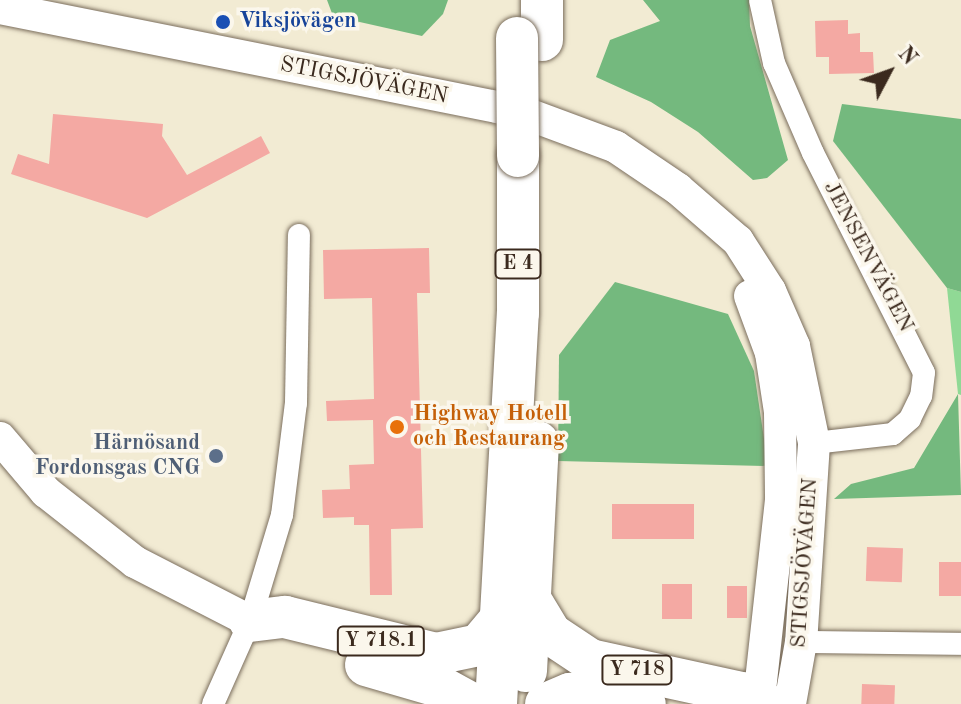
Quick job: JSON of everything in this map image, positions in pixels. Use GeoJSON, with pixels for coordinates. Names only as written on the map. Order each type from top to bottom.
{"type":"FeatureCollection","features":[{"type":"Feature","properties":{"kind":"highway","name":"E 4"},"geometry":{"type":"LineString","coordinates":[[521,704],[516,610],[518,313],[530,157],[529,20]]}},
{"type":"Feature","properties":{"kind":"highway","name":"E 4"},"geometry":{"type":"LineString","coordinates":[[496,704],[516,610]]}},
{"type":"Feature","properties":{"kind":"highway","name":"Y 718.1"},"geometry":{"type":"LineString","coordinates":[[250,621],[285,617],[436,654],[479,645],[516,610]]}},
{"type":"Feature","properties":{"kind":"highway","name":"Y 718"},"geometry":{"type":"LineString","coordinates":[[516,610],[590,660],[768,703]]}},
{"type":"Feature","properties":{"kind":"highway","name":"Y 718.1"},"geometry":{"type":"LineString","coordinates":[[250,621],[283,641],[441,687],[472,704]]}},
{"type":"Feature","properties":{"kind":"highway","name":"Y 718"},"geometry":{"type":"LineString","coordinates":[[546,704],[570,694],[596,693],[645,704]]}},
{"type":"Feature","properties":{"kind":"main road","name":"STIGSJÖVÄGEN"},"geometry":{"type":"LineString","coordinates":[[0,8],[522,112],[616,147],[705,212],[738,241],[770,291],[794,346],[814,443],[801,642],[768,703]]}},
{"type":"Feature","properties":{"kind":"main road","name":"STIGSJÖVÄGEN"},"geometry":{"type":"LineString","coordinates":[[705,212],[751,297],[771,353],[780,412],[781,500],[768,703]]}},
{"type":"Feature","properties":{"kind":"main road","name":"Y 718.1"},"geometry":{"type":"LineString","coordinates":[[0,438],[46,492],[135,562],[250,621]]}},
{"type":"Feature","properties":{"kind":"street","name":"JENSENVÄGEN"},"geometry":{"type":"LineString","coordinates":[[760,0],[774,63],[813,153],[924,373],[921,396],[910,419],[893,434],[814,443]]}},
{"type":"Feature","properties":{"kind":"street"},"geometry":{"type":"LineString","coordinates":[[213,704],[250,621],[271,559],[291,462],[299,235]]}},
{"type":"Feature","properties":{"kind":"street"},"geometry":{"type":"LineString","coordinates":[[801,642],[961,644]]}},
{"type":"Feature","properties":{"kind":"green space"},"geometry":{"type":"Polygon","coordinates":[[[327,0],[448,0],[443,14],[422,36],[333,16],[327,0]]]}},
{"type":"Feature","properties":{"kind":"green space"},"geometry":{"type":"Polygon","coordinates":[[[643,0],[749,0],[750,26],[788,160],[767,178],[753,180],[698,132],[651,102],[596,77],[610,40],[660,21],[643,0]]]}},
{"type":"Feature","properties":{"kind":"green space"},"geometry":{"type":"Polygon","coordinates":[[[842,104],[961,119],[961,292],[947,288],[833,141],[842,104]]]}},
{"type":"Feature","properties":{"kind":"green space"},"geometry":{"type":"Polygon","coordinates":[[[615,282],[728,314],[754,371],[768,466],[558,461],[559,355],[615,282]]]}},
{"type":"Feature","properties":{"kind":"green space"},"geometry":{"type":"Polygon","coordinates":[[[947,288],[961,292],[961,395],[958,394],[947,288]]]}},
{"type":"Feature","properties":{"kind":"green space"},"geometry":{"type":"Polygon","coordinates":[[[958,394],[961,495],[834,499],[851,484],[914,468],[958,394]]]}},
{"type":"Feature","properties":{"kind":"building"},"geometry":{"type":"Polygon","coordinates":[[[848,20],[848,34],[860,33],[860,52],[873,52],[874,73],[829,74],[829,57],[816,57],[815,21],[848,20]]]}},
{"type":"Feature","properties":{"kind":"building"},"geometry":{"type":"Polygon","coordinates":[[[53,114],[163,124],[162,136],[187,175],[261,136],[270,153],[147,218],[11,174],[18,154],[49,164],[53,114]]]}},
{"type":"Feature","properties":{"kind":"building","name":"Highway Hotell och Restaurang"},"geometry":{"type":"Polygon","coordinates":[[[429,248],[430,293],[417,293],[423,528],[391,529],[392,595],[370,595],[369,525],[354,525],[354,517],[323,518],[322,490],[350,489],[349,465],[374,464],[373,420],[327,421],[326,401],[374,399],[372,298],[324,299],[323,250],[429,248]]]}},
{"type":"Feature","properties":{"kind":"building"},"geometry":{"type":"Polygon","coordinates":[[[612,504],[694,504],[694,539],[612,539],[612,504]]]}},
{"type":"Feature","properties":{"kind":"building"},"geometry":{"type":"Polygon","coordinates":[[[867,547],[903,548],[902,582],[866,581],[867,547]]]}},
{"type":"Feature","properties":{"kind":"building"},"geometry":{"type":"Polygon","coordinates":[[[939,562],[961,562],[961,596],[939,596],[939,562]]]}},
{"type":"Feature","properties":{"kind":"building"},"geometry":{"type":"Polygon","coordinates":[[[662,584],[692,584],[692,619],[662,619],[662,584]]]}},
{"type":"Feature","properties":{"kind":"building"},"geometry":{"type":"Polygon","coordinates":[[[727,586],[747,586],[747,618],[727,618],[727,586]]]}},
{"type":"Feature","properties":{"kind":"building"},"geometry":{"type":"Polygon","coordinates":[[[862,684],[895,685],[894,704],[861,704],[862,684]]]}},
{"type":"Feature","properties":{"kind":"place","name":"Viksjövägen"},"geometry":{"type":"Point","coordinates":[223,22]}},
{"type":"Feature","properties":{"kind":"place","name":"Highway Hotell och Restaurang"},"geometry":{"type":"Point","coordinates":[397,427]}},
{"type":"Feature","properties":{"kind":"place","name":"Härnösand Fordonsgas CNG"},"geometry":{"type":"Point","coordinates":[216,456]}}]}
